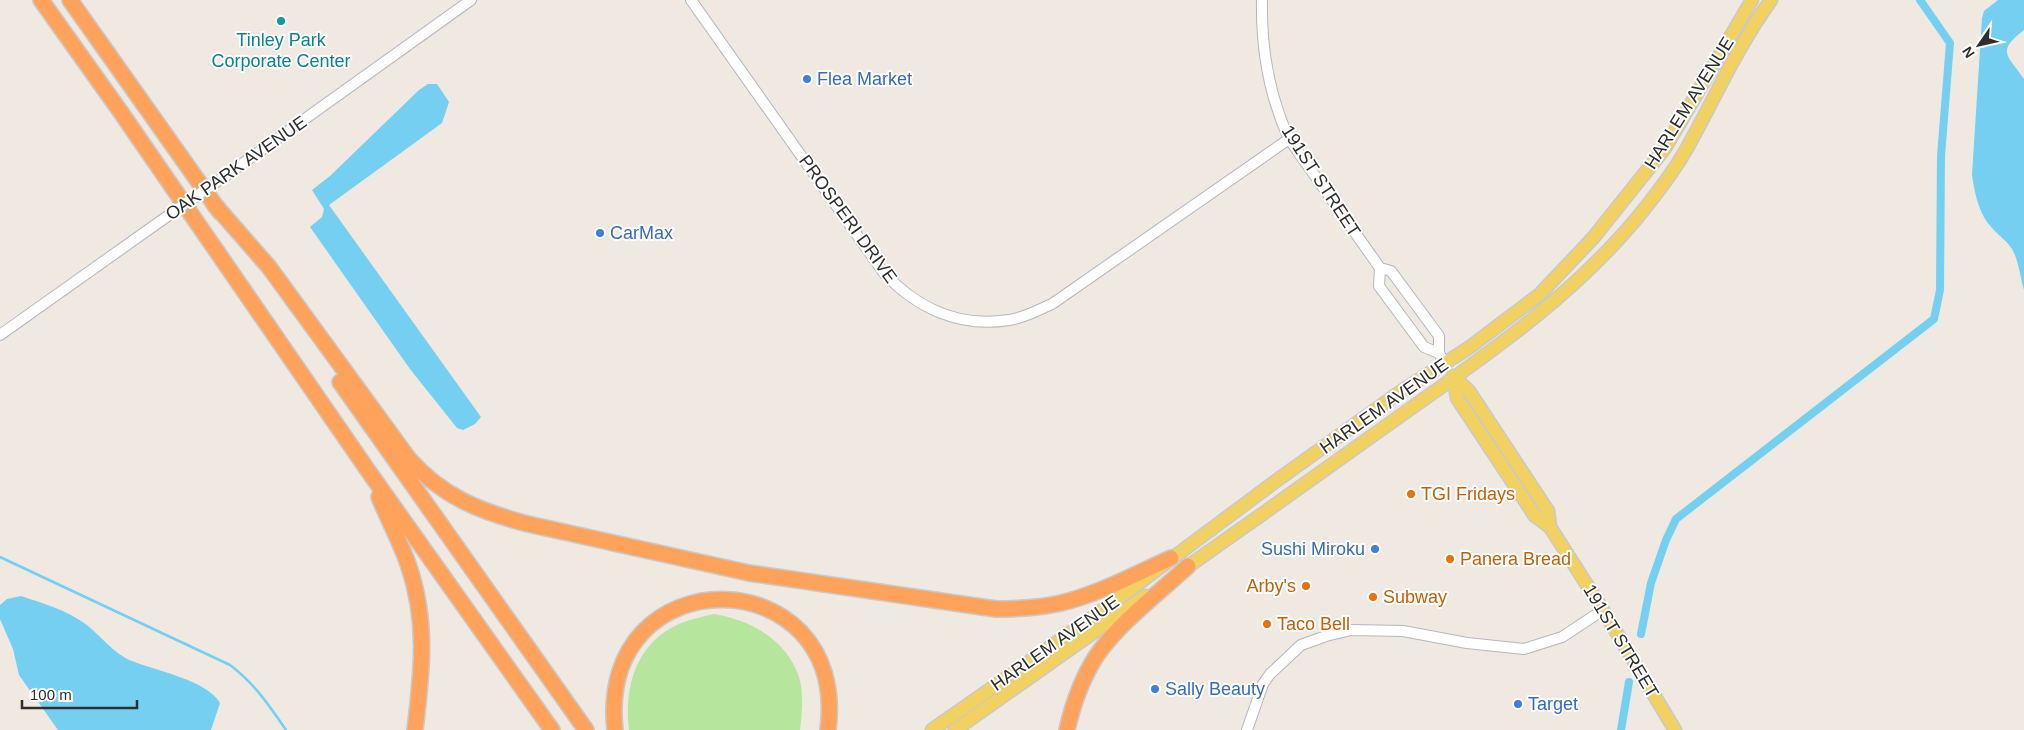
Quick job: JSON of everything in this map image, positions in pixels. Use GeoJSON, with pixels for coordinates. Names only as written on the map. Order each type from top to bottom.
{"type":"FeatureCollection","features":[{"type":"Feature","properties":{"kind":"highway"},"geometry":{"type":"LineString","coordinates":[[41,0],[120,111],[369,472],[552,730]]}},
{"type":"Feature","properties":{"kind":"highway"},"geometry":{"type":"LineString","coordinates":[[70,0],[586,730]]}},
{"type":"Feature","properties":{"kind":"highway"},"geometry":{"type":"LineString","coordinates":[[214,204],[270,268],[409,459],[428,478],[454,497],[492,514],[750,573],[996,610],[1043,606],[1085,596],[1171,558]]}},
{"type":"Feature","properties":{"kind":"highway"},"geometry":{"type":"LineString","coordinates":[[369,472],[408,562],[422,618],[422,671],[415,730]]}},
{"type":"Feature","properties":{"kind":"highway"},"geometry":{"type":"LineString","coordinates":[[1067,730],[1073,704],[1080,687],[1100,651],[1118,631],[1188,566]]}},
{"type":"Feature","properties":{"kind":"highway"},"geometry":{"type":"LineString","coordinates":[[615,730],[616,684],[626,658],[634,645],[654,622],[672,610],[692,602],[714,598],[730,598],[759,605],[787,620],[806,639],[818,660],[826,682],[829,707],[828,730]]}},
{"type":"Feature","properties":{"kind":"main road","name":"HARLEM AVENUE"},"geometry":{"type":"LineString","coordinates":[[932,730],[1100,612],[1442,358],[1540,294],[1593,238],[1665,148],[1752,0]]}},
{"type":"Feature","properties":{"kind":"main road","name":"HARLEM AVENUE"},"geometry":{"type":"LineString","coordinates":[[955,730],[1481,359],[1568,289],[1602,258],[1666,181],[1685,151],[1710,102],[1771,0]]}},
{"type":"Feature","properties":{"kind":"main road","name":"191ST STREET"},"geometry":{"type":"LineString","coordinates":[[1442,358],[1454,378],[1469,391],[1548,511],[1550,527],[1603,610],[1675,730]]}},
{"type":"Feature","properties":{"kind":"street","name":"OAK PARK AVENUE"},"geometry":{"type":"LineString","coordinates":[[0,335],[471,0]]}},
{"type":"Feature","properties":{"kind":"street","name":"PROSPERI DRIVE"},"geometry":{"type":"LineString","coordinates":[[692,0],[884,273],[900,290],[919,303],[940,313],[962,319],[986,322],[1010,320],[1031,314],[1052,304],[1289,138]]}},
{"type":"Feature","properties":{"kind":"street","name":"191ST STREET"},"geometry":{"type":"LineString","coordinates":[[1262,0],[1263,37],[1268,74],[1281,120],[1289,138],[1380,268],[1379,286],[1424,347],[1442,358]]}},
{"type":"Feature","properties":{"kind":"street","name":"191ST STREET"},"geometry":{"type":"LineString","coordinates":[[1380,268],[1391,270],[1439,336],[1442,358]]}},
{"type":"Feature","properties":{"kind":"street"},"geometry":{"type":"LineString","coordinates":[[1247,730],[1263,684],[1270,674],[1301,645],[1326,636],[1351,630],[1403,631],[1467,643],[1524,649],[1562,637],[1603,610]]}},
{"type":"Feature","properties":{"kind":"green space"},"geometry":{"type":"Polygon","coordinates":[[[714,614],[741,621],[753,627],[776,642],[785,652],[793,664],[801,683],[800,730],[629,730],[629,695],[632,679],[646,650],[670,628],[687,621],[714,614]]]}},
{"type":"Feature","properties":{"kind":"water"},"geometry":{"type":"Polygon","coordinates":[[[1998,0],[2024,0],[2024,30],[2010,43],[2007,53],[2024,79],[2024,290],[2018,264],[2012,249],[1995,232],[1981,211],[1972,175],[1982,18],[1984,11],[1998,0]]]}},
{"type":"Feature","properties":{"kind":"water"},"geometry":{"type":"Polygon","coordinates":[[[428,84],[437,84],[449,102],[442,123],[329,205],[481,417],[475,424],[463,430],[457,428],[410,369],[310,227],[322,217],[324,209],[312,190],[330,176],[419,90],[428,84]]]}},
{"type":"Feature","properties":{"kind":"water"},"geometry":{"type":"Polygon","coordinates":[[[21,596],[54,607],[77,618],[125,658],[180,677],[204,688],[220,703],[211,730],[58,730],[19,675],[13,649],[0,619],[0,605],[7,599],[21,596]]]}},
{"type":"Feature","properties":{"kind":"waterway"},"geometry":{"type":"LineString","coordinates":[[1641,634],[1651,583],[1666,540],[1676,519],[1934,319],[1940,290],[1941,156],[1950,43],[1920,0]]}},
{"type":"Feature","properties":{"kind":"waterway"},"geometry":{"type":"LineString","coordinates":[[0,557],[230,665],[254,687],[286,730]]}},
{"type":"Feature","properties":{"kind":"waterway"},"geometry":{"type":"LineString","coordinates":[[1621,730],[1629,682]]}},
{"type":"Feature","properties":{"kind":"place","name":"Tinley Park Corporate Center"},"geometry":{"type":"Point","coordinates":[281,21]}},
{"type":"Feature","properties":{"kind":"place","name":"Flea Market"},"geometry":{"type":"Point","coordinates":[807,79]}},
{"type":"Feature","properties":{"kind":"place","name":"CarMax"},"geometry":{"type":"Point","coordinates":[600,233]}},
{"type":"Feature","properties":{"kind":"place","name":"TGI Fridays"},"geometry":{"type":"Point","coordinates":[1411,494]}},
{"type":"Feature","properties":{"kind":"place","name":"Sushi Miroku"},"geometry":{"type":"Point","coordinates":[1375,549]}},
{"type":"Feature","properties":{"kind":"place","name":"Panera Bread"},"geometry":{"type":"Point","coordinates":[1450,559]}},
{"type":"Feature","properties":{"kind":"place","name":"Arby's"},"geometry":{"type":"Point","coordinates":[1306,586]}},
{"type":"Feature","properties":{"kind":"place","name":"Subway"},"geometry":{"type":"Point","coordinates":[1373,597]}},
{"type":"Feature","properties":{"kind":"place","name":"Taco Bell"},"geometry":{"type":"Point","coordinates":[1267,624]}},
{"type":"Feature","properties":{"kind":"place","name":"Sally Beauty"},"geometry":{"type":"Point","coordinates":[1155,689]}},
{"type":"Feature","properties":{"kind":"place","name":"Target"},"geometry":{"type":"Point","coordinates":[1518,704]}}]}
